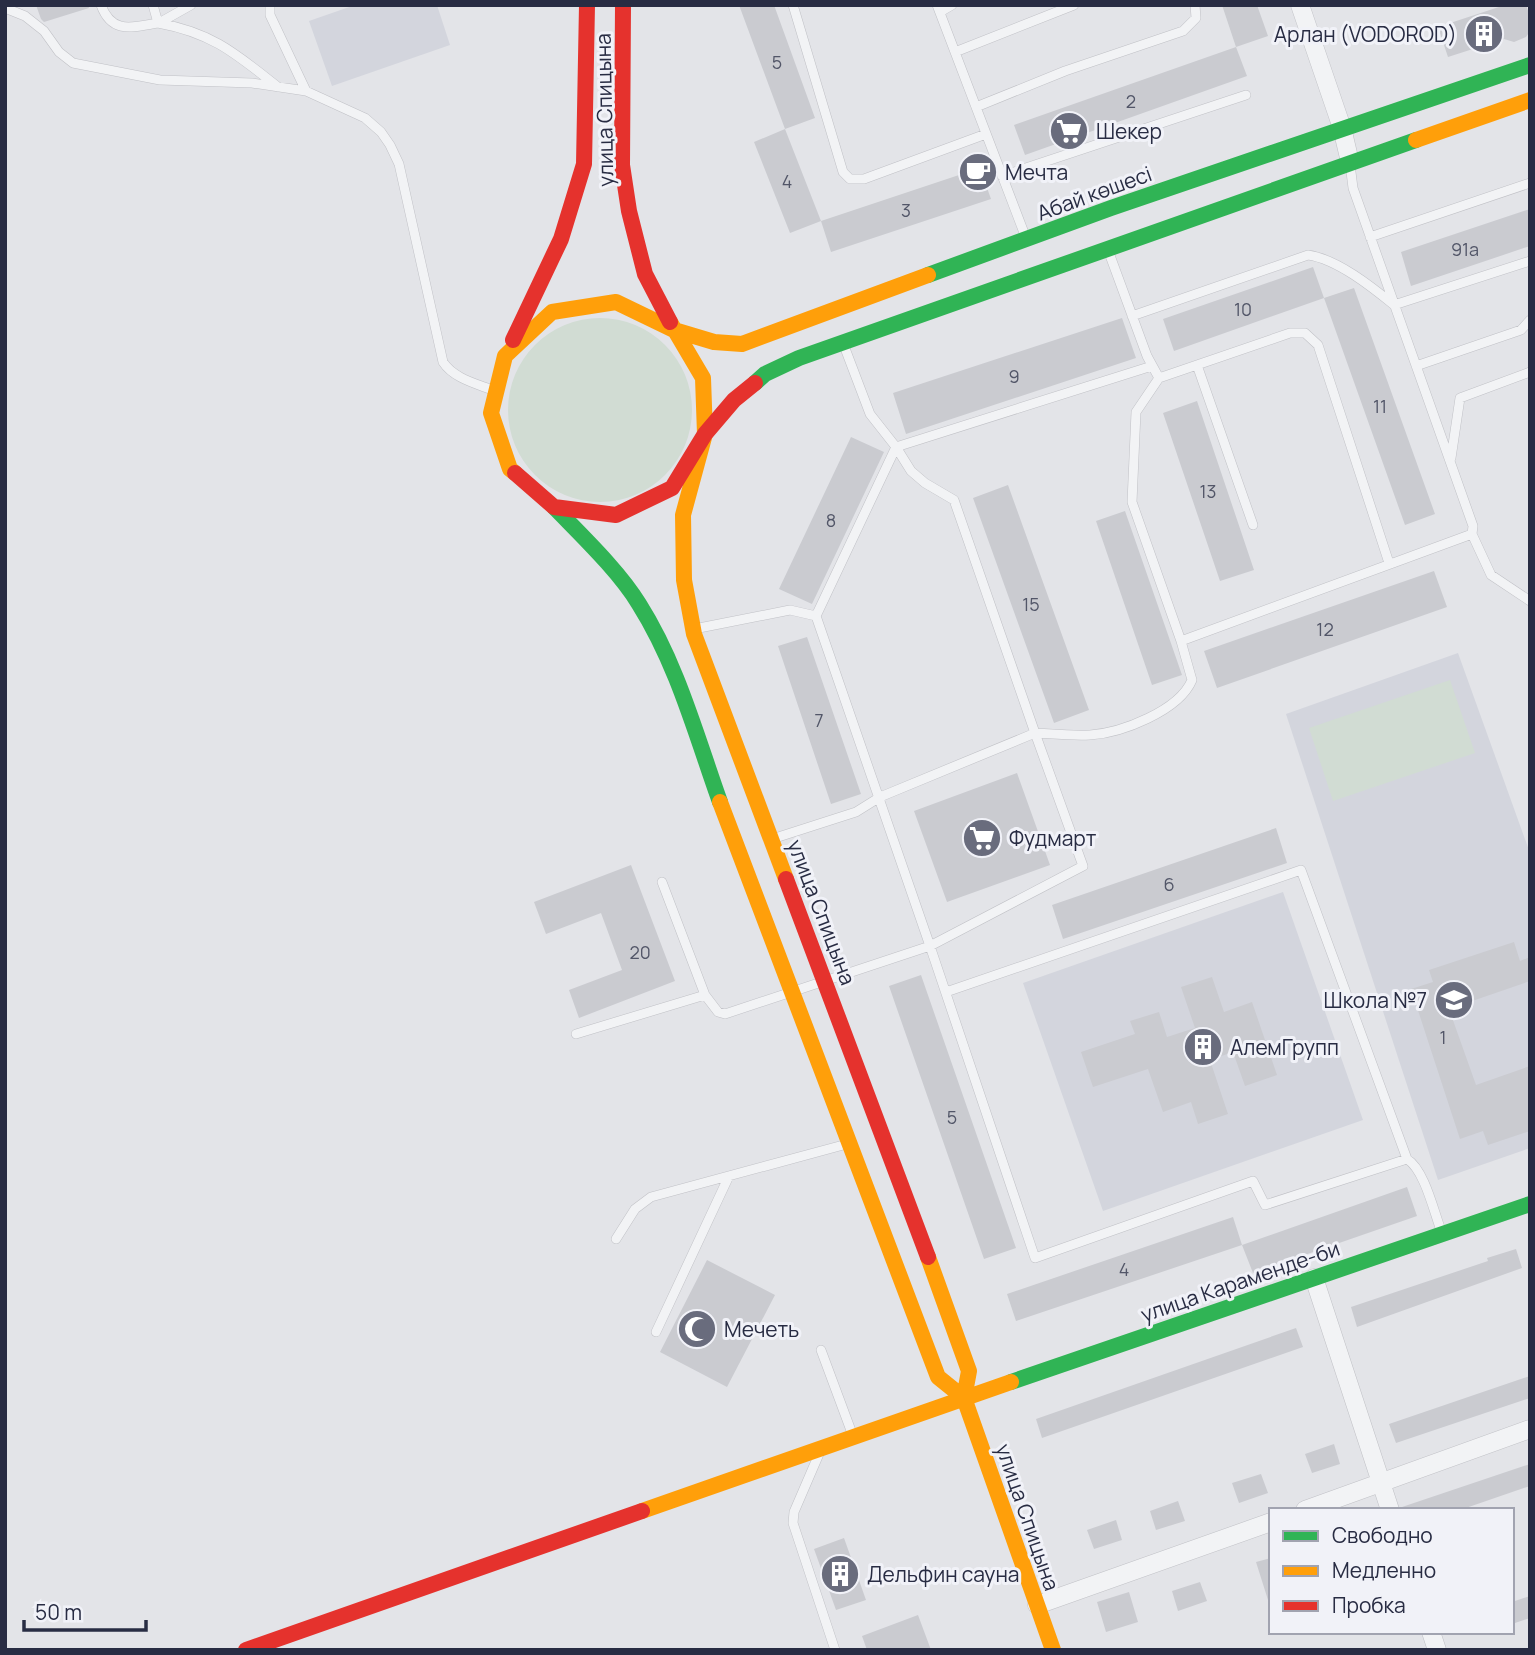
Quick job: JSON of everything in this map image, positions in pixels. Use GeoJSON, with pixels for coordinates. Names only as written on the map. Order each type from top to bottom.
{"type":"FeatureCollection","features":[{"type":"Feature","properties":{"kind":"street","name":"улица Спицына"},"geometry":{"type":"LineString","coordinates":[[505,356],[561,239],[584,164],[587,5]]}},
{"type":"Feature","properties":{"kind":"street","name":"улица Спицына"},"geometry":{"type":"LineString","coordinates":[[623,5],[622,165],[629,211],[645,274],[674,330]]}},
{"type":"Feature","properties":{"kind":"street"},"geometry":{"type":"LineString","coordinates":[[1300,5],[1342,128],[1350,162]]}},
{"type":"Feature","properties":{"kind":"street","name":"Абай көшесі"},"geometry":{"type":"LineString","coordinates":[[674,330],[714,342],[742,344],[1342,128],[1530,65]]}},
{"type":"Feature","properties":{"kind":"street"},"geometry":{"type":"LineString","coordinates":[[554,506],[616,515],[673,488],[705,434],[734,400],[765,374],[843,343],[1108,248],[1530,100]]}},
{"type":"Feature","properties":{"kind":"street"},"geometry":{"type":"LineString","coordinates":[[705,434],[703,378],[674,330],[616,302],[552,312],[505,356],[492,413],[510,468],[554,506],[594,549],[638,601],[665,648],[791,991],[938,1377],[964,1398]]}},
{"type":"Feature","properties":{"kind":"street","name":"улица Спицына"},"geometry":{"type":"LineString","coordinates":[[705,434],[683,515],[684,580],[693,629],[961,1346],[969,1371],[964,1398],[1053,1650]]}},
{"type":"Feature","properties":{"kind":"street","name":"улица Караменде-би"},"geometry":{"type":"LineString","coordinates":[[246,1650],[964,1398],[1530,1204]]}},
{"type":"Feature","properties":{"kind":"street"},"geometry":{"type":"LineString","coordinates":[[1314,1278],[1389,1508]]}},
{"type":"Feature","properties":{"kind":"street"},"geometry":{"type":"LineString","coordinates":[[1310,1508],[1530,1429]]}},
{"type":"Feature","properties":{"kind":"street"},"geometry":{"type":"LineString","coordinates":[[1037,1605],[1269,1523]]}},
{"type":"Feature","properties":{"kind":"lane"},"geometry":{"type":"LineString","coordinates":[[20,5],[25,16]]}},
{"type":"Feature","properties":{"kind":"lane"},"geometry":{"type":"LineString","coordinates":[[101,5],[105,17],[117,26],[127,28],[158,23],[191,5]]}},
{"type":"Feature","properties":{"kind":"lane"},"geometry":{"type":"LineString","coordinates":[[152,5],[158,23]]}},
{"type":"Feature","properties":{"kind":"lane"},"geometry":{"type":"LineString","coordinates":[[270,5],[270,15],[306,91]]}},
{"type":"Feature","properties":{"kind":"lane"},"geometry":{"type":"LineString","coordinates":[[793,5],[843,172],[850,179],[864,179],[986,134]]}},
{"type":"Feature","properties":{"kind":"lane"},"geometry":{"type":"LineString","coordinates":[[952,5],[939,8],[1026,240]]}},
{"type":"Feature","properties":{"kind":"lane"},"geometry":{"type":"LineString","coordinates":[[955,52],[1074,5]]}},
{"type":"Feature","properties":{"kind":"lane"},"geometry":{"type":"LineString","coordinates":[[976,107],[1065,71],[1183,31],[1196,19],[1195,5]]}},
{"type":"Feature","properties":{"kind":"lane"},"geometry":{"type":"LineString","coordinates":[[5,8],[25,16],[44,31],[58,52],[73,63],[160,80],[252,83],[306,91],[365,118],[381,132],[399,164],[443,362],[448,370],[497,392]]}},
{"type":"Feature","properties":{"kind":"lane"},"geometry":{"type":"LineString","coordinates":[[158,23],[184,28],[210,38],[279,87]]}},
{"type":"Feature","properties":{"kind":"lane"},"geometry":{"type":"LineString","coordinates":[[1002,176],[1246,95]]}},
{"type":"Feature","properties":{"kind":"lane"},"geometry":{"type":"LineString","coordinates":[[1350,162],[1353,188],[1473,526],[1472,534],[1491,575],[1530,601]]}},
{"type":"Feature","properties":{"kind":"lane"},"geometry":{"type":"LineString","coordinates":[[1370,237],[1530,183]]}},
{"type":"Feature","properties":{"kind":"lane"},"geometry":{"type":"LineString","coordinates":[[1108,248],[1132,316],[1159,378]]}},
{"type":"Feature","properties":{"kind":"lane"},"geometry":{"type":"LineString","coordinates":[[1132,316],[1308,255],[1344,270],[1394,305]]}},
{"type":"Feature","properties":{"kind":"lane"},"geometry":{"type":"LineString","coordinates":[[1394,305],[1530,261]]}},
{"type":"Feature","properties":{"kind":"lane"},"geometry":{"type":"LineString","coordinates":[[1416,366],[1521,330],[1530,320]]}},
{"type":"Feature","properties":{"kind":"lane"},"geometry":{"type":"LineString","coordinates":[[772,839],[856,812],[880,797],[1035,733],[1091,735],[1141,722],[1178,699],[1192,680],[1132,502],[1136,412],[1159,378],[1290,333],[1305,334],[1318,345],[1389,563]]}},
{"type":"Feature","properties":{"kind":"lane"},"geometry":{"type":"LineString","coordinates":[[662,882],[705,995],[718,1012],[725,1014],[930,946],[1083,866],[954,500],[925,483],[911,471],[870,414],[843,343]]}},
{"type":"Feature","properties":{"kind":"lane"},"geometry":{"type":"LineString","coordinates":[[1197,365],[1253,525]]}},
{"type":"Feature","properties":{"kind":"lane"},"geometry":{"type":"LineString","coordinates":[[1153,366],[896,447],[816,616],[880,797],[1035,1258],[1253,1181],[1265,1205],[1407,1159]]}},
{"type":"Feature","properties":{"kind":"lane"},"geometry":{"type":"LineString","coordinates":[[1450,462],[1460,398],[1530,372]]}},
{"type":"Feature","properties":{"kind":"lane"},"geometry":{"type":"LineString","coordinates":[[1181,641],[1472,534]]}},
{"type":"Feature","properties":{"kind":"lane"},"geometry":{"type":"LineString","coordinates":[[693,629],[790,610],[816,616]]}},
{"type":"Feature","properties":{"kind":"lane"},"geometry":{"type":"LineString","coordinates":[[946,992],[1301,870],[1407,1159],[1415,1163],[1442,1234]]}},
{"type":"Feature","properties":{"kind":"lane"},"geometry":{"type":"LineString","coordinates":[[576,1034],[705,995]]}},
{"type":"Feature","properties":{"kind":"lane"},"geometry":{"type":"LineString","coordinates":[[616,1239],[635,1209],[651,1197],[849,1143]]}},
{"type":"Feature","properties":{"kind":"lane"},"geometry":{"type":"LineString","coordinates":[[656,1332],[729,1176]]}},
{"type":"Feature","properties":{"kind":"lane"},"geometry":{"type":"LineString","coordinates":[[821,1350],[853,1438]]}},
{"type":"Feature","properties":{"kind":"lane"},"geometry":{"type":"LineString","coordinates":[[821,1449],[794,1512],[793,1522],[835,1650]]}},
{"type":"Feature","properties":{"kind":"shaded area"},"geometry":{"type":"Polygon","coordinates":[[[355,5],[437,5],[450,45],[332,86],[309,21],[355,5]]]}},
{"type":"Feature","properties":{"kind":"shaded area"},"geometry":{"type":"Polygon","coordinates":[[[600,318],[635,325],[665,345],[685,375],[692,410],[685,445],[665,475],[635,495],[600,502],[565,495],[535,475],[515,445],[508,410],[515,375],[535,345],[565,325],[600,318]]]}},
{"type":"Feature","properties":{"kind":"shaded area","name":"Школа №7"},"geometry":{"type":"Polygon","coordinates":[[[1458,653],[1530,853],[1530,1148],[1438,1180],[1286,714],[1458,653]]]}},
{"type":"Feature","properties":{"kind":"shaded area"},"geometry":{"type":"Polygon","coordinates":[[[1450,680],[1475,753],[1333,801],[1309,728],[1450,680]]]}},
{"type":"Feature","properties":{"kind":"shaded area"},"geometry":{"type":"Polygon","coordinates":[[[1283,892],[1363,1120],[1103,1211],[1023,983],[1283,892]]]}},
{"type":"Feature","properties":{"kind":"building"},"geometry":{"type":"Polygon","coordinates":[[[36,5],[88,5],[89,8],[44,22],[36,5]]]}},
{"type":"Feature","properties":{"kind":"building"},"geometry":{"type":"Polygon","coordinates":[[[739,5],[774,5],[815,118],[785,129],[739,5]]]}},
{"type":"Feature","properties":{"kind":"building"},"geometry":{"type":"Polygon","coordinates":[[[1222,5],[1257,5],[1268,36],[1236,47],[1222,5]]]}},
{"type":"Feature","properties":{"kind":"building","name":"Арлан (VODOROD)"},"geometry":{"type":"Polygon","coordinates":[[[1505,5],[1526,5],[1530,16],[1530,31],[1526,37],[1514,42],[1504,39],[1448,57],[1438,27],[1505,5]]]}},
{"type":"Feature","properties":{"kind":"building"},"geometry":{"type":"Polygon","coordinates":[[[1236,47],[1247,76],[1025,155],[1014,125],[1236,47]]]}},
{"type":"Feature","properties":{"kind":"building"},"geometry":{"type":"Polygon","coordinates":[[[785,129],[821,221],[790,233],[754,142],[785,129]]]}},
{"type":"Feature","properties":{"kind":"building"},"geometry":{"type":"Polygon","coordinates":[[[980,168],[991,199],[831,252],[821,221],[980,168]]]}},
{"type":"Feature","properties":{"kind":"building"},"geometry":{"type":"Polygon","coordinates":[[[1530,209],[1530,246],[1411,286],[1401,252],[1530,209]]]}},
{"type":"Feature","properties":{"kind":"building"},"geometry":{"type":"Polygon","coordinates":[[[1313,267],[1324,298],[1174,351],[1163,319],[1313,267]]]}},
{"type":"Feature","properties":{"kind":"building"},"geometry":{"type":"Polygon","coordinates":[[[1354,288],[1435,514],[1405,525],[1324,298],[1354,288]]]}},
{"type":"Feature","properties":{"kind":"building"},"geometry":{"type":"Polygon","coordinates":[[[1122,318],[1136,358],[906,434],[893,393],[1122,318]]]}},
{"type":"Feature","properties":{"kind":"building"},"geometry":{"type":"Polygon","coordinates":[[[1197,401],[1254,570],[1220,581],[1163,413],[1197,401]]]}},
{"type":"Feature","properties":{"kind":"building"},"geometry":{"type":"Polygon","coordinates":[[[851,437],[884,452],[812,604],[779,589],[851,437]]]}},
{"type":"Feature","properties":{"kind":"building"},"geometry":{"type":"Polygon","coordinates":[[[1008,485],[1089,710],[1054,723],[973,498],[1008,485]]]}},
{"type":"Feature","properties":{"kind":"building"},"geometry":{"type":"Polygon","coordinates":[[[1125,511],[1182,675],[1152,685],[1096,521],[1125,511]]]}},
{"type":"Feature","properties":{"kind":"building"},"geometry":{"type":"Polygon","coordinates":[[[1434,571],[1447,607],[1217,688],[1204,651],[1434,571]]]}},
{"type":"Feature","properties":{"kind":"building"},"geometry":{"type":"Polygon","coordinates":[[[807,637],[861,794],[831,804],[778,646],[807,637]]]}},
{"type":"Feature","properties":{"kind":"building","name":"Фудмарт"},"geometry":{"type":"Polygon","coordinates":[[[1017,773],[1050,865],[947,902],[914,811],[1017,773]]]}},
{"type":"Feature","properties":{"kind":"building"},"geometry":{"type":"Polygon","coordinates":[[[1276,828],[1287,863],[1063,939],[1052,905],[1276,828]]]}},
{"type":"Feature","properties":{"kind":"building"},"geometry":{"type":"Polygon","coordinates":[[[631,865],[675,981],[579,1018],[569,990],[622,970],[601,913],[546,934],[534,902],[631,865]]]}},
{"type":"Feature","properties":{"kind":"building"},"geometry":{"type":"Polygon","coordinates":[[[1514,942],[1520,961],[1530,957],[1530,981],[1449,1009],[1476,1085],[1530,1066],[1530,1131],[1488,1145],[1483,1131],[1460,1139],[1411,989],[1433,982],[1429,970],[1514,942]]]}},
{"type":"Feature","properties":{"kind":"building"},"geometry":{"type":"Polygon","coordinates":[[[921,975],[1016,1248],[984,1259],[889,986],[921,975]]]}},
{"type":"Feature","properties":{"kind":"building","name":"АлемГрупп"},"geometry":{"type":"Polygon","coordinates":[[[1212,977],[1224,1012],[1252,1002],[1277,1075],[1245,1086],[1233,1052],[1210,1060],[1228,1114],[1198,1124],[1191,1102],[1163,1112],[1148,1069],[1093,1087],[1081,1052],[1135,1034],[1130,1021],[1159,1012],[1167,1037],[1195,1028],[1181,987],[1212,977]]]}},
{"type":"Feature","properties":{"kind":"building"},"geometry":{"type":"Polygon","coordinates":[[[1407,1187],[1417,1216],[1253,1273],[1242,1245],[1407,1187]]]}},
{"type":"Feature","properties":{"kind":"building"},"geometry":{"type":"Polygon","coordinates":[[[1233,1217],[1242,1245],[1016,1321],[1007,1294],[1233,1217]]]}},
{"type":"Feature","properties":{"kind":"building"},"geometry":{"type":"Polygon","coordinates":[[[1516,1249],[1522,1268],[1357,1327],[1351,1307],[1516,1249]]]}},
{"type":"Feature","properties":{"kind":"building"},"geometry":{"type":"Polygon","coordinates":[[[707,1260],[775,1295],[727,1387],[660,1352],[707,1260]]]}},
{"type":"Feature","properties":{"kind":"building"},"geometry":{"type":"Polygon","coordinates":[[[1296,1328],[1303,1347],[1042,1438],[1036,1419],[1296,1328]]]}},
{"type":"Feature","properties":{"kind":"building"},"geometry":{"type":"Polygon","coordinates":[[[1530,1376],[1530,1398],[1396,1443],[1389,1424],[1530,1376]]]}},
{"type":"Feature","properties":{"kind":"building"},"geometry":{"type":"Polygon","coordinates":[[[1334,1444],[1340,1464],[1312,1473],[1305,1454],[1334,1444]]]}},
{"type":"Feature","properties":{"kind":"building"},"geometry":{"type":"Polygon","coordinates":[[[1530,1464],[1530,1486],[1466,1508],[1402,1507],[1530,1464]]]}},
{"type":"Feature","properties":{"kind":"building"},"geometry":{"type":"Polygon","coordinates":[[[1261,1474],[1268,1493],[1239,1503],[1232,1483],[1261,1474]]]}},
{"type":"Feature","properties":{"kind":"building"},"geometry":{"type":"Polygon","coordinates":[[[1178,1501],[1185,1521],[1156,1530],[1150,1511],[1178,1501]]]}},
{"type":"Feature","properties":{"kind":"building"},"geometry":{"type":"Polygon","coordinates":[[[1116,1520],[1122,1540],[1094,1549],[1087,1530],[1116,1520]]]}},
{"type":"Feature","properties":{"kind":"building","name":"Дельфин сауна"},"geometry":{"type":"Polygon","coordinates":[[[844,1538],[866,1600],[836,1610],[814,1549],[844,1538]]]}},
{"type":"Feature","properties":{"kind":"building"},"geometry":{"type":"Polygon","coordinates":[[[1269,1559],[1268,1600],[1256,1562],[1269,1559]]]}},
{"type":"Feature","properties":{"kind":"building"},"geometry":{"type":"Polygon","coordinates":[[[1200,1582],[1207,1601],[1178,1611],[1172,1591],[1200,1582]]]}},
{"type":"Feature","properties":{"kind":"building"},"geometry":{"type":"Polygon","coordinates":[[[1129,1592],[1138,1622],[1106,1632],[1097,1602],[1129,1592]]]}},
{"type":"Feature","properties":{"kind":"building"},"geometry":{"type":"Polygon","coordinates":[[[1530,1596],[1530,1618],[1514,1623],[1514,1601],[1530,1596]]]}},
{"type":"Feature","properties":{"kind":"building"},"geometry":{"type":"Polygon","coordinates":[[[918,1615],[931,1650],[867,1650],[862,1636],[918,1615]]]}},
{"type":"Feature","properties":{"kind":"traffic: fast"},"geometry":{"type":"LineString","coordinates":[[928,275],[1111,208],[1530,65]]}},
{"type":"Feature","properties":{"kind":"traffic: fast"},"geometry":{"type":"LineString","coordinates":[[755,383],[765,374],[799,358],[1416,140]]}},
{"type":"Feature","properties":{"kind":"traffic: fast"},"geometry":{"type":"LineString","coordinates":[[554,507],[621,579],[652,627],[685,700],[720,802]]}},
{"type":"Feature","properties":{"kind":"traffic: fast"},"geometry":{"type":"LineString","coordinates":[[1011,1382],[1530,1204]]}},
{"type":"Feature","properties":{"kind":"traffic: slow"},"geometry":{"type":"LineString","coordinates":[[1416,140],[1530,100]]}},
{"type":"Feature","properties":{"kind":"traffic: slow"},"geometry":{"type":"LineString","coordinates":[[515,473],[510,469],[491,413],[505,356],[552,312],[616,302],[674,330],[714,342],[742,344],[928,275]]}},
{"type":"Feature","properties":{"kind":"traffic: slow"},"geometry":{"type":"LineString","coordinates":[[670,322],[703,378],[705,434],[683,515],[684,580],[694,634],[786,879]]}},
{"type":"Feature","properties":{"kind":"traffic: slow"},"geometry":{"type":"LineString","coordinates":[[720,802],[938,1377],[964,1398]]}},
{"type":"Feature","properties":{"kind":"traffic: slow"},"geometry":{"type":"LineString","coordinates":[[928,1257],[969,1371],[964,1398],[1053,1650]]}},
{"type":"Feature","properties":{"kind":"traffic: slow"},"geometry":{"type":"LineString","coordinates":[[642,1511],[1011,1382]]}},
{"type":"Feature","properties":{"kind":"traffic: jam"},"geometry":{"type":"LineString","coordinates":[[513,340],[561,239],[584,164],[587,5]]}},
{"type":"Feature","properties":{"kind":"traffic: jam"},"geometry":{"type":"LineString","coordinates":[[623,5],[622,165],[629,211],[645,274],[670,322]]}},
{"type":"Feature","properties":{"kind":"traffic: jam"},"geometry":{"type":"LineString","coordinates":[[515,473],[554,507],[616,515],[672,488],[705,434],[734,400],[755,383]]}},
{"type":"Feature","properties":{"kind":"traffic: jam"},"geometry":{"type":"LineString","coordinates":[[786,879],[928,1257]]}},
{"type":"Feature","properties":{"kind":"traffic: jam"},"geometry":{"type":"LineString","coordinates":[[246,1650],[642,1511]]}},
{"type":"Feature","properties":{"kind":"place","name":"Арлан (VODOROD)"},"geometry":{"type":"Point","coordinates":[1484,34]}},
{"type":"Feature","properties":{"kind":"place","name":"Шекер"},"geometry":{"type":"Point","coordinates":[1069,131]}},
{"type":"Feature","properties":{"kind":"place","name":"Мечта"},"geometry":{"type":"Point","coordinates":[978,172]}},
{"type":"Feature","properties":{"kind":"place","name":"Фудмарт"},"geometry":{"type":"Point","coordinates":[982,838]}},
{"type":"Feature","properties":{"kind":"place","name":"Школа №7"},"geometry":{"type":"Point","coordinates":[1454,1000]}},
{"type":"Feature","properties":{"kind":"place","name":"АлемГрупп"},"geometry":{"type":"Point","coordinates":[1203,1047]}},
{"type":"Feature","properties":{"kind":"place","name":"Мечеть"},"geometry":{"type":"Point","coordinates":[697,1329]}},
{"type":"Feature","properties":{"kind":"place","name":"Дельфин сауна"},"geometry":{"type":"Point","coordinates":[840,1574]}}]}
